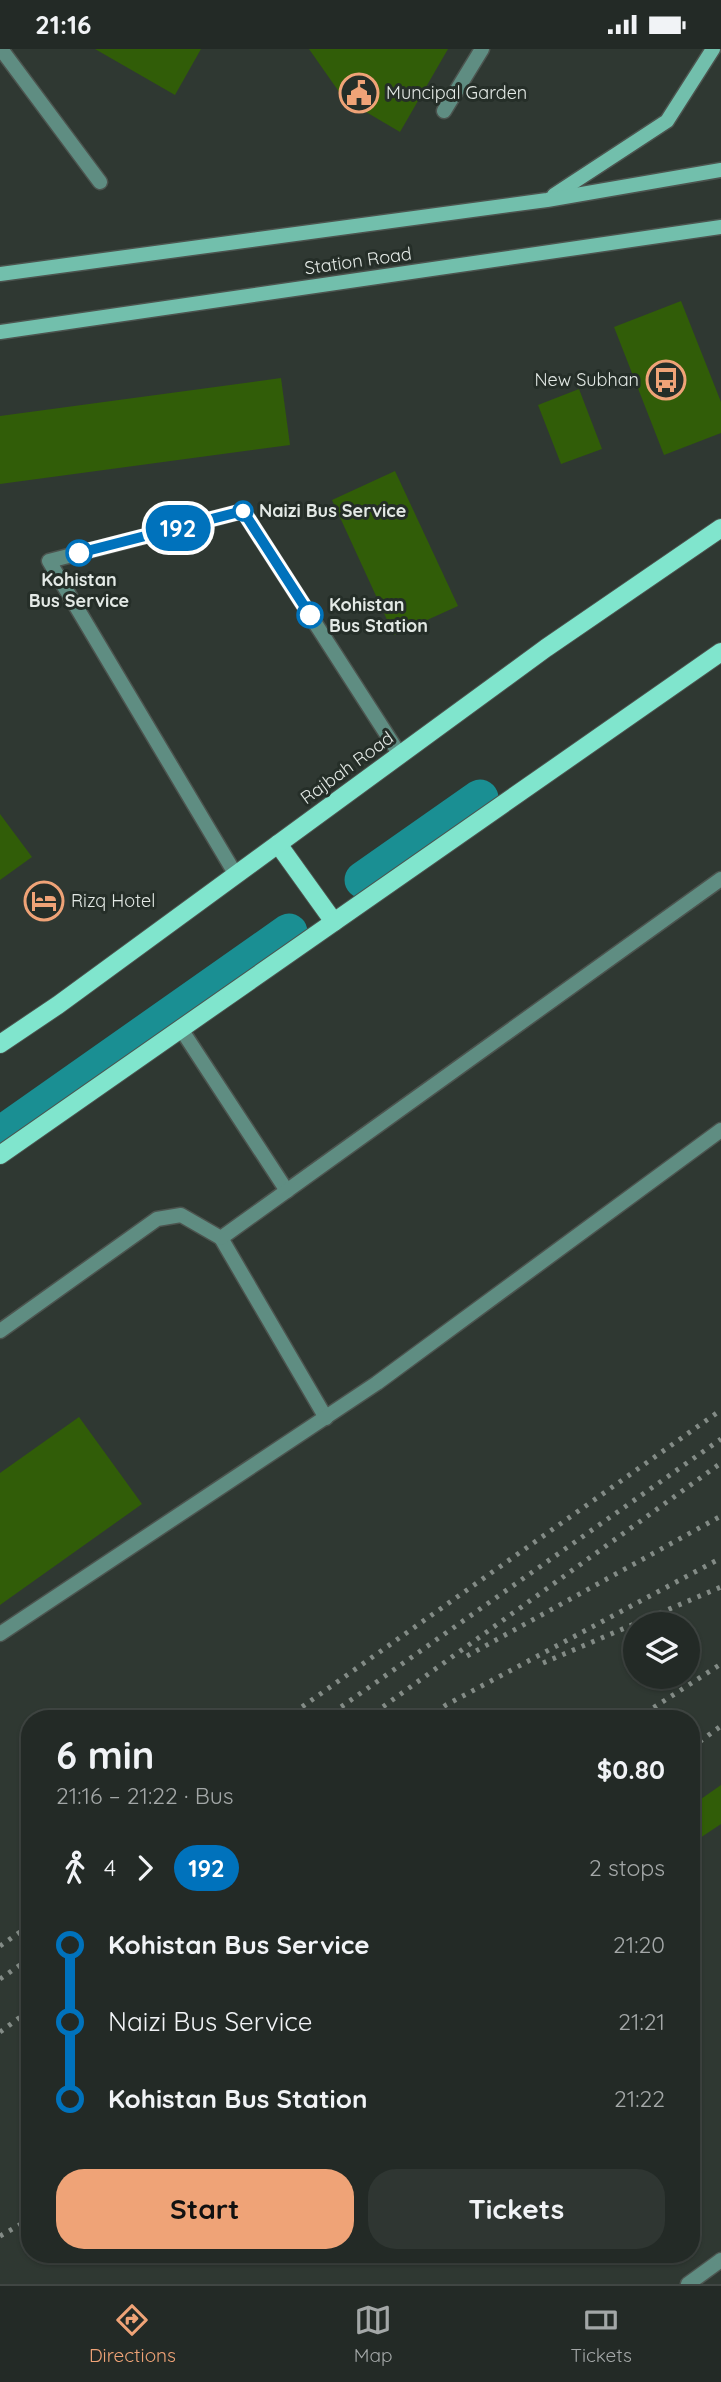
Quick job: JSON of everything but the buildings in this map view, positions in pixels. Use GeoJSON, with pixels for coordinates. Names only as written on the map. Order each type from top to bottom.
{"type":"FeatureCollection","features":[{"type":"Feature","properties":{"kind":"main road"},"geometry":{"type":"LineString","coordinates":[[547,199],[667,121],[712,49]]}},
{"type":"Feature","properties":{"kind":"main road","name":"Station Road"},"geometry":{"type":"LineString","coordinates":[[0,274],[547,199],[721,170]]}},
{"type":"Feature","properties":{"kind":"main road","name":"Station Road"},"geometry":{"type":"LineString","coordinates":[[0,332],[721,227]]}},
{"type":"Feature","properties":{"kind":"main road","name":"Rajbah Road"},"geometry":{"type":"LineString","coordinates":[[0,1044],[547,648],[721,528]]}},
{"type":"Feature","properties":{"kind":"main road"},"geometry":{"type":"LineString","coordinates":[[0,1155],[721,652]]}},
{"type":"Feature","properties":{"kind":"main road"},"geometry":{"type":"LineString","coordinates":[[278,844],[334,922]]}},
{"type":"Feature","properties":{"kind":"street"},"geometry":{"type":"LineString","coordinates":[[1,49],[100,182]]}},
{"type":"Feature","properties":{"kind":"street"},"geometry":{"type":"LineString","coordinates":[[444,111],[482,49]]}},
{"type":"Feature","properties":{"kind":"street"},"geometry":{"type":"LineString","coordinates":[[236,875],[49,561],[243,511],[400,755]]}},
{"type":"Feature","properties":{"kind":"street"},"geometry":{"type":"LineString","coordinates":[[221,1238],[721,879]]}},
{"type":"Feature","properties":{"kind":"street"},"geometry":{"type":"LineString","coordinates":[[181,1029],[287,1191]]}},
{"type":"Feature","properties":{"kind":"street"},"geometry":{"type":"LineString","coordinates":[[0,1634],[326,1418],[721,1130]]}},
{"type":"Feature","properties":{"kind":"street"},"geometry":{"type":"LineString","coordinates":[[0,1331],[157,1219],[181,1215],[221,1238],[326,1418]]}},
{"type":"Feature","properties":{"kind":"street"},"geometry":{"type":"LineString","coordinates":[[688,2284],[721,2260]]}},
{"type":"Feature","properties":{"kind":"waterway"},"geometry":{"type":"LineString","coordinates":[[363,880],[480,798]]}},
{"type":"Feature","properties":{"kind":"waterway"},"geometry":{"type":"LineString","coordinates":[[0,1135],[289,932]]}},
{"type":"Feature","properties":{"kind":"railway"},"geometry":{"type":"LineString","coordinates":[[298,1710],[721,1410]]}},
{"type":"Feature","properties":{"kind":"railway"},"geometry":{"type":"LineString","coordinates":[[337,1710],[721,1439]]}},
{"type":"Feature","properties":{"kind":"railway"},"geometry":{"type":"LineString","coordinates":[[378,1710],[721,1463]]}},
{"type":"Feature","properties":{"kind":"railway"},"geometry":{"type":"LineString","coordinates":[[467,1656],[721,1516]]}},
{"type":"Feature","properties":{"kind":"railway"},"geometry":{"type":"LineString","coordinates":[[439,1710],[721,1558]]}},
{"type":"Feature","properties":{"kind":"railway"},"geometry":{"type":"LineString","coordinates":[[543,1663],[721,1587]]}},
{"type":"Feature","properties":{"kind":"railway"},"geometry":{"type":"LineString","coordinates":[[650,1710],[721,1664]]}},
{"type":"Feature","properties":{"kind":"railway"},"geometry":{"type":"LineString","coordinates":[[700,1741],[721,1726]]}},
{"type":"Feature","properties":{"kind":"railway"},"geometry":{"type":"LineString","coordinates":[[0,1946],[21,1931]]}},
{"type":"Feature","properties":{"kind":"railway"},"geometry":{"type":"LineString","coordinates":[[0,1979],[21,1964]]}},
{"type":"Feature","properties":{"kind":"railway"},"geometry":{"type":"LineString","coordinates":[[0,2032],[21,2017]]}},
{"type":"Feature","properties":{"kind":"railway"},"geometry":{"type":"LineString","coordinates":[[0,2236],[21,2224]]}},
{"type":"Feature","properties":{"kind":"bus line","name":"192"},"geometry":{"type":"LineString","coordinates":[[79,553],[243,511],[310,615]]}},
{"type":"Feature","properties":{"kind":"place","name":"Muncipal Garden"},"geometry":{"type":"Point","coordinates":[359,93]}},
{"type":"Feature","properties":{"kind":"place","name":"New Subhan"},"geometry":{"type":"Point","coordinates":[666,380]}},
{"type":"Feature","properties":{"kind":"place","name":"Naizi Bus Service"},"geometry":{"type":"Point","coordinates":[243,511]}},
{"type":"Feature","properties":{"kind":"place","name":"Kohistan Bus Service"},"geometry":{"type":"Point","coordinates":[79,553]}},
{"type":"Feature","properties":{"kind":"place","name":"Kohistan Bus Station"},"geometry":{"type":"Point","coordinates":[310,615]}},
{"type":"Feature","properties":{"kind":"place","name":"Rizq Hotel"},"geometry":{"type":"Point","coordinates":[44,901]}}]}
